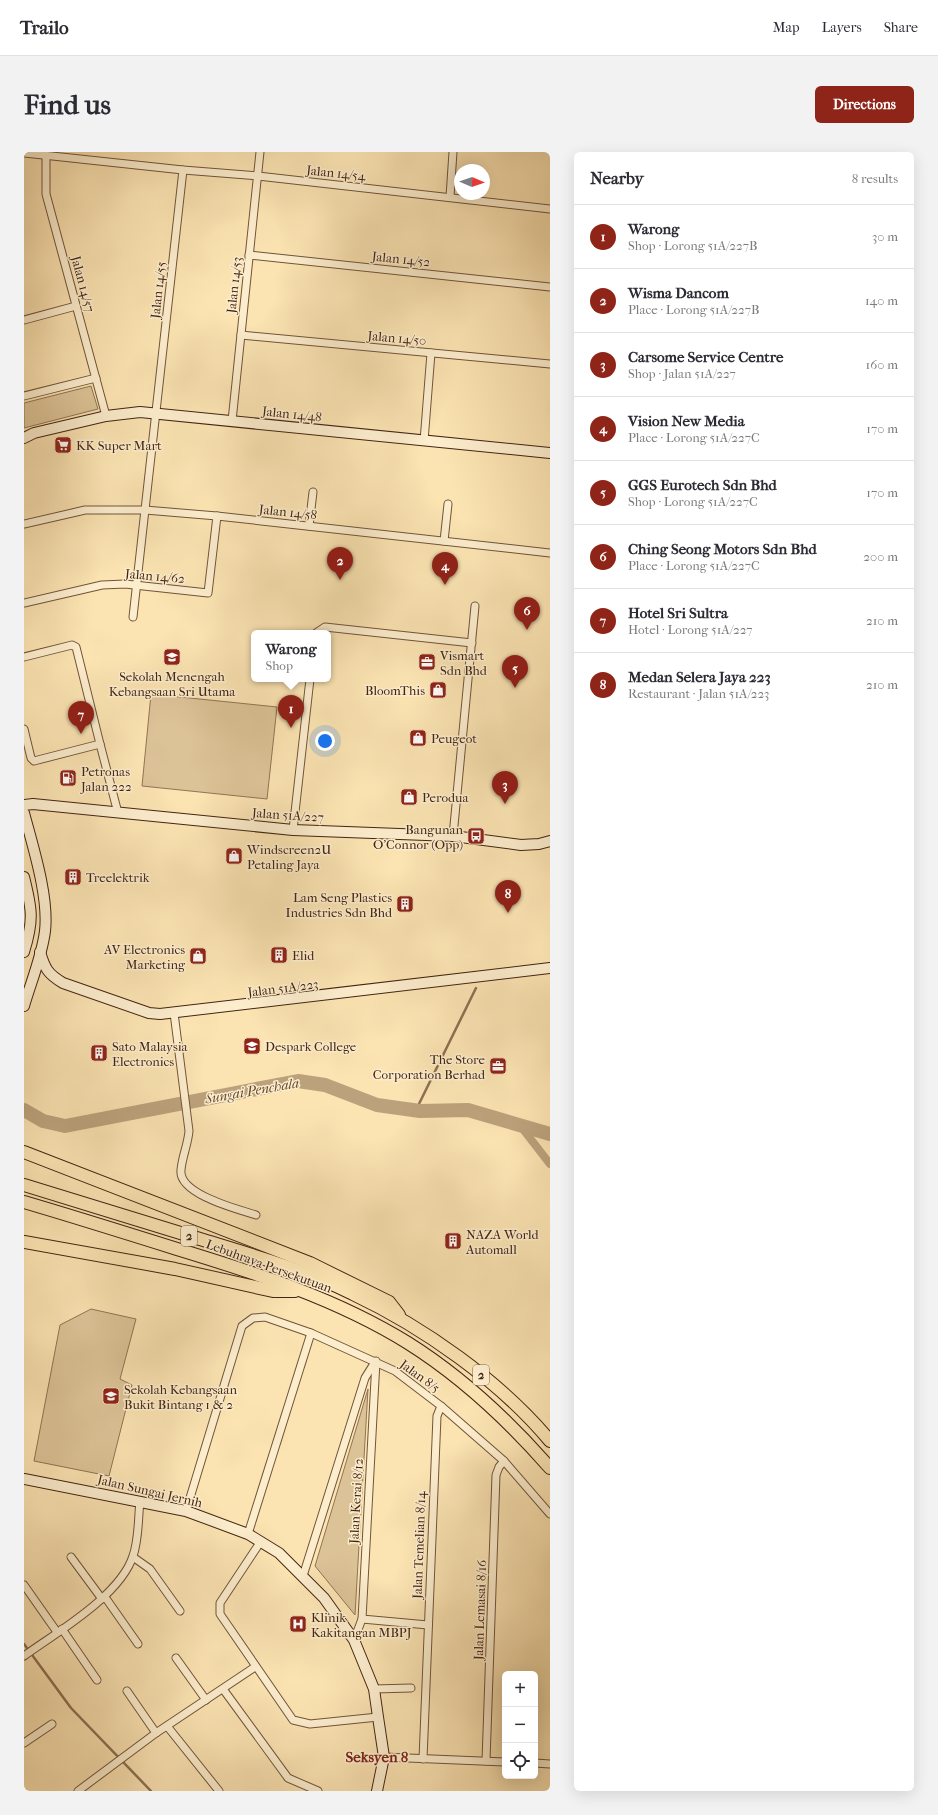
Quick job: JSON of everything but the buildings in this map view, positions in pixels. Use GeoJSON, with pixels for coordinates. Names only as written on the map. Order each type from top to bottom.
{"type":"FeatureCollection","features":[{"type":"Feature","properties":{"kind":"highway"},"geometry":{"type":"LineString","coordinates":[[24,1152],[310,1263],[388,1302],[402,1319]]}},
{"type":"Feature","properties":{"kind":"highway","name":"Lebuhraya Persekutuan"},"geometry":{"type":"LineString","coordinates":[[24,1185],[225,1247],[307,1274],[352,1293],[402,1319],[438,1342],[487,1380],[550,1441]]}},
{"type":"Feature","properties":{"kind":"highway","name":"Lebuhraya Persekutuan"},"geometry":{"type":"LineString","coordinates":[[24,1202],[221,1262],[304,1291],[369,1321],[431,1358],[478,1393],[519,1433],[550,1468]]}},
{"type":"Feature","properties":{"kind":"highway"},"geometry":{"type":"LineString","coordinates":[[24,1242],[175,1269],[273,1291],[304,1291]]}},
{"type":"Feature","properties":{"kind":"street","name":"Jalan 14/53"},"geometry":{"type":"LineString","coordinates":[[232,421],[260,152]]}},
{"type":"Feature","properties":{"kind":"street"},"geometry":{"type":"LineString","coordinates":[[450,197],[453,152]]}},
{"type":"Feature","properties":{"kind":"street","name":"Jalan 14/54"},"geometry":{"type":"LineString","coordinates":[[24,153],[183,170],[258,176],[550,209]]}},
{"type":"Feature","properties":{"kind":"street","name":"Jalan 14/57"},"geometry":{"type":"LineString","coordinates":[[46,156],[46,194],[106,416]]}},
{"type":"Feature","properties":{"kind":"street","name":"Jalan 14/55"},"geometry":{"type":"LineString","coordinates":[[134,615],[183,170]]}},
{"type":"Feature","properties":{"kind":"street","name":"Jalan 14/52"},"geometry":{"type":"LineString","coordinates":[[250,255],[550,287]]}},
{"type":"Feature","properties":{"kind":"street"},"geometry":{"type":"LineString","coordinates":[[24,320],[76,306]]}},
{"type":"Feature","properties":{"kind":"street","name":"Jalan 14/50"},"geometry":{"type":"LineString","coordinates":[[241,335],[550,364]]}},
{"type":"Feature","properties":{"kind":"street"},"geometry":{"type":"LineString","coordinates":[[424,442],[431,353]]}},
{"type":"Feature","properties":{"kind":"street"},"geometry":{"type":"LineString","coordinates":[[24,396],[96,378]]}},
{"type":"Feature","properties":{"kind":"street","name":"Jalan 14/48"},"geometry":{"type":"LineString","coordinates":[[24,438],[29,433],[106,416],[128,413],[156,413],[424,442],[550,453]]}},
{"type":"Feature","properties":{"kind":"street"},"geometry":{"type":"LineString","coordinates":[[309,526],[313,492]]}},
{"type":"Feature","properties":{"kind":"street"},"geometry":{"type":"LineString","coordinates":[[444,541],[448,504]]}},
{"type":"Feature","properties":{"kind":"street","name":"Jalan 14/58"},"geometry":{"type":"LineString","coordinates":[[24,524],[85,510],[145,510],[217,516],[550,553]]}},
{"type":"Feature","properties":{"kind":"street","name":"Jalan 14/62"},"geometry":{"type":"LineString","coordinates":[[24,603],[102,585],[137,585],[208,593],[217,516]]}},
{"type":"Feature","properties":{"kind":"street"},"geometry":{"type":"LineString","coordinates":[[453,836],[475,606]]}},
{"type":"Feature","properties":{"kind":"street"},"geometry":{"type":"LineString","coordinates":[[321,630],[326,627],[472,643]]}},
{"type":"Feature","properties":{"kind":"street"},"geometry":{"type":"LineString","coordinates":[[24,657],[72,645],[76,647],[118,813]]}},
{"type":"Feature","properties":{"kind":"street"},"geometry":{"type":"LineString","coordinates":[[293,830],[310,682]]}},
{"type":"Feature","properties":{"kind":"street"},"geometry":{"type":"LineString","coordinates":[[24,729],[31,758],[34,761],[100,744]]}},
{"type":"Feature","properties":{"kind":"street","name":"Jalan 51A/227"},"geometry":{"type":"LineString","coordinates":[[24,805],[33,804],[293,830],[453,836],[520,845],[539,844],[550,840]]}},
{"type":"Feature","properties":{"kind":"street"},"geometry":{"type":"LineString","coordinates":[[24,813],[40,881],[46,916],[45,932],[24,1006]]}},
{"type":"Feature","properties":{"kind":"street"},"geometry":{"type":"LineString","coordinates":[[24,877],[32,913],[30,930],[24,952]]}},
{"type":"Feature","properties":{"kind":"street","name":"Jalan 51A/223"},"geometry":{"type":"LineString","coordinates":[[40,952],[44,965],[50,975],[63,982],[149,1014],[174,1014],[550,968]]}},
{"type":"Feature","properties":{"kind":"street"},"geometry":{"type":"LineString","coordinates":[[174,1014],[189,1122],[188,1143],[181,1170],[181,1178],[191,1190],[256,1215]]}},
{"type":"Feature","properties":{"kind":"street","name":"Jalan 8/5"},"geometry":{"type":"LineString","coordinates":[[186,1510],[242,1326],[253,1318],[265,1317],[311,1333],[376,1361],[395,1371],[441,1406],[504,1461],[550,1514]]}},
{"type":"Feature","properties":{"kind":"street"},"geometry":{"type":"LineString","coordinates":[[248,1534],[311,1333]]}},
{"type":"Feature","properties":{"kind":"street"},"geometry":{"type":"LineString","coordinates":[[303,1576],[365,1378],[376,1361]]}},
{"type":"Feature","properties":{"kind":"street","name":"Jalan Kerai 8/12"},"geometry":{"type":"LineString","coordinates":[[354,1640],[362,1619],[376,1361]]}},
{"type":"Feature","properties":{"kind":"street","name":"Jalan Temelian 8/14"},"geometry":{"type":"LineString","coordinates":[[422,1758],[437,1416],[441,1406]]}},
{"type":"Feature","properties":{"kind":"street","name":"Jalan Lemasai 8/16"},"geometry":{"type":"LineString","coordinates":[[486,1761],[496,1476],[499,1467],[504,1461]]}},
{"type":"Feature","properties":{"kind":"street","name":"Jalan Sungai Jernih"},"geometry":{"type":"LineString","coordinates":[[24,1479],[186,1510],[248,1534],[279,1553],[324,1598],[354,1640],[374,1689],[384,1757],[377,1791]]}},
{"type":"Feature","properties":{"kind":"street"},"geometry":{"type":"LineString","coordinates":[[24,1656],[104,1598],[126,1572],[133,1557],[140,1501]]}},
{"type":"Feature","properties":{"kind":"street"},"geometry":{"type":"LineString","coordinates":[[261,1541],[220,1603],[220,1614],[254,1667],[293,1720],[310,1724],[378,1717]]}},
{"type":"Feature","properties":{"kind":"street"},"geometry":{"type":"LineString","coordinates":[[71,1557],[138,1644]]}},
{"type":"Feature","properties":{"kind":"street"},"geometry":{"type":"LineString","coordinates":[[133,1557],[150,1569],[180,1611]]}},
{"type":"Feature","properties":{"kind":"street"},"geometry":{"type":"LineString","coordinates":[[24,1585],[97,1680]]}},
{"type":"Feature","properties":{"kind":"street"},"geometry":{"type":"LineString","coordinates":[[362,1619],[428,1626]]}},
{"type":"Feature","properties":{"kind":"street"},"geometry":{"type":"LineString","coordinates":[[176,1658],[206,1700]]}},
{"type":"Feature","properties":{"kind":"street"},"geometry":{"type":"LineString","coordinates":[[78,1791],[156,1733],[254,1667]]}},
{"type":"Feature","properties":{"kind":"street"},"geometry":{"type":"LineString","coordinates":[[374,1689],[411,1688]]}},
{"type":"Feature","properties":{"kind":"street"},"geometry":{"type":"LineString","coordinates":[[223,1689],[288,1778],[318,1791]]}},
{"type":"Feature","properties":{"kind":"street"},"geometry":{"type":"LineString","coordinates":[[127,1691],[156,1733]]}},
{"type":"Feature","properties":{"kind":"street"},"geometry":{"type":"LineString","coordinates":[[24,1743],[52,1724]]}},
{"type":"Feature","properties":{"kind":"street"},"geometry":{"type":"LineString","coordinates":[[167,1726],[219,1791]]}},
{"type":"Feature","properties":{"kind":"street"},"geometry":{"type":"LineString","coordinates":[[384,1757],[502,1762]]}},
{"type":"Feature","properties":{"kind":"street"},"geometry":{"type":"LineString","coordinates":[[538,1763],[550,1764]]}},
{"type":"Feature","properties":{"kind":"shaded area"},"geometry":{"type":"Polygon","coordinates":[[[91,386],[98,409],[24,428],[24,403],[91,386]]]}},
{"type":"Feature","properties":{"kind":"shaded area"},"geometry":{"type":"Polygon","coordinates":[[[151,694],[277,707],[267,799],[142,786],[151,694]]]}},
{"type":"Feature","properties":{"kind":"shaded area"},"geometry":{"type":"Polygon","coordinates":[[[91,1309],[136,1319],[120,1379],[132,1385],[109,1476],[34,1461],[60,1325],[91,1309]]]}},
{"type":"Feature","properties":{"kind":"shaded area"},"geometry":{"type":"Polygon","coordinates":[[[368,1389],[355,1615],[315,1566],[368,1389]]]}},
{"type":"Feature","properties":{"kind":"waterway"},"geometry":{"type":"LineString","coordinates":[[416,1110],[476,988]]}},
{"type":"Feature","properties":{"kind":"waterway","name":"Sungai Penchala"},"geometry":{"type":"LineString","coordinates":[[24,1110],[43,1121],[65,1126],[298,1081],[325,1085],[377,1105],[420,1111],[468,1110],[550,1134]]}},
{"type":"Feature","properties":{"kind":"waterway"},"geometry":{"type":"LineString","coordinates":[[519,1124],[550,1164]]}},
{"type":"Feature","properties":{"kind":"waterway"},"geometry":{"type":"LineString","coordinates":[[24,1644],[71,1708],[151,1791]]}},
{"type":"Feature","properties":{"kind":"place","name":"KK Super Mart"},"geometry":{"type":"Point","coordinates":[63,445]}},
{"type":"Feature","properties":{"kind":"place","name":"Wisma Dancom"},"geometry":{"type":"Point","coordinates":[340,580]}},
{"type":"Feature","properties":{"kind":"place","name":"Vision New Media"},"geometry":{"type":"Point","coordinates":[445,585]}},
{"type":"Feature","properties":{"kind":"place","name":"Ching Seong Motors Sdn Bhd"},"geometry":{"type":"Point","coordinates":[527,630]}},
{"type":"Feature","properties":{"kind":"place","name":"Sekolah Menengah Kebangsaan Sri Utama"},"geometry":{"type":"Point","coordinates":[172,657]}},
{"type":"Feature","properties":{"kind":"place","name":"Vismart Sdn Bhd"},"geometry":{"type":"Point","coordinates":[427,662]}},
{"type":"Feature","properties":{"kind":"place","name":"GGS Eurotech Sdn Bhd"},"geometry":{"type":"Point","coordinates":[515,688]}},
{"type":"Feature","properties":{"kind":"place","name":"BloomThis"},"geometry":{"type":"Point","coordinates":[438,690]}},
{"type":"Feature","properties":{"kind":"place","name":"Warong"},"geometry":{"type":"Point","coordinates":[291,728]}},
{"type":"Feature","properties":{"kind":"place","name":"Hotel Sri Sultra"},"geometry":{"type":"Point","coordinates":[81,734]}},
{"type":"Feature","properties":{"kind":"place","name":"Peugeot"},"geometry":{"type":"Point","coordinates":[418,738]}},
{"type":"Feature","properties":{"kind":"place","name":"Petronas Jalan 222"},"geometry":{"type":"Point","coordinates":[68,778]}},
{"type":"Feature","properties":{"kind":"place","name":"Perodua"},"geometry":{"type":"Point","coordinates":[409,797]}},
{"type":"Feature","properties":{"kind":"place","name":"Carsome Service Centre"},"geometry":{"type":"Point","coordinates":[505,804]}},
{"type":"Feature","properties":{"kind":"place","name":"Bangunan O’Connor (Opp)"},"geometry":{"type":"Point","coordinates":[476,836]}},
{"type":"Feature","properties":{"kind":"place","name":"Windscreen2U Petaling Jaya"},"geometry":{"type":"Point","coordinates":[234,856]}},
{"type":"Feature","properties":{"kind":"place","name":"Treelektrik"},"geometry":{"type":"Point","coordinates":[73,877]}},
{"type":"Feature","properties":{"kind":"place","name":"Lam Seng Plastics Industries Sdn Bhd"},"geometry":{"type":"Point","coordinates":[405,904]}},
{"type":"Feature","properties":{"kind":"place","name":"Medan Selera Jaya 223"},"geometry":{"type":"Point","coordinates":[508,913]}},
{"type":"Feature","properties":{"kind":"place","name":"Elid"},"geometry":{"type":"Point","coordinates":[279,955]}},
{"type":"Feature","properties":{"kind":"place","name":"AV Electronics Marketing"},"geometry":{"type":"Point","coordinates":[198,956]}},
{"type":"Feature","properties":{"kind":"place","name":"Despark College"},"geometry":{"type":"Point","coordinates":[252,1046]}},
{"type":"Feature","properties":{"kind":"place","name":"Sato Malaysia Electronics"},"geometry":{"type":"Point","coordinates":[99,1053]}},
{"type":"Feature","properties":{"kind":"place","name":"The Store Corporation Berhad"},"geometry":{"type":"Point","coordinates":[498,1066]}},
{"type":"Feature","properties":{"kind":"place","name":"NAZA World Automall"},"geometry":{"type":"Point","coordinates":[453,1241]}},
{"type":"Feature","properties":{"kind":"place","name":"Sekolah Kebangsaan Bukit Bintang 1 & 2"},"geometry":{"type":"Point","coordinates":[111,1396]}},
{"type":"Feature","properties":{"kind":"place","name":"Klinik Kakitangan MBPJ"},"geometry":{"type":"Point","coordinates":[298,1624]}},
{"type":"Feature","properties":{"kind":"district","name":"Seksyen 8"},"geometry":{"type":"Point","coordinates":[377,1757]}}]}
